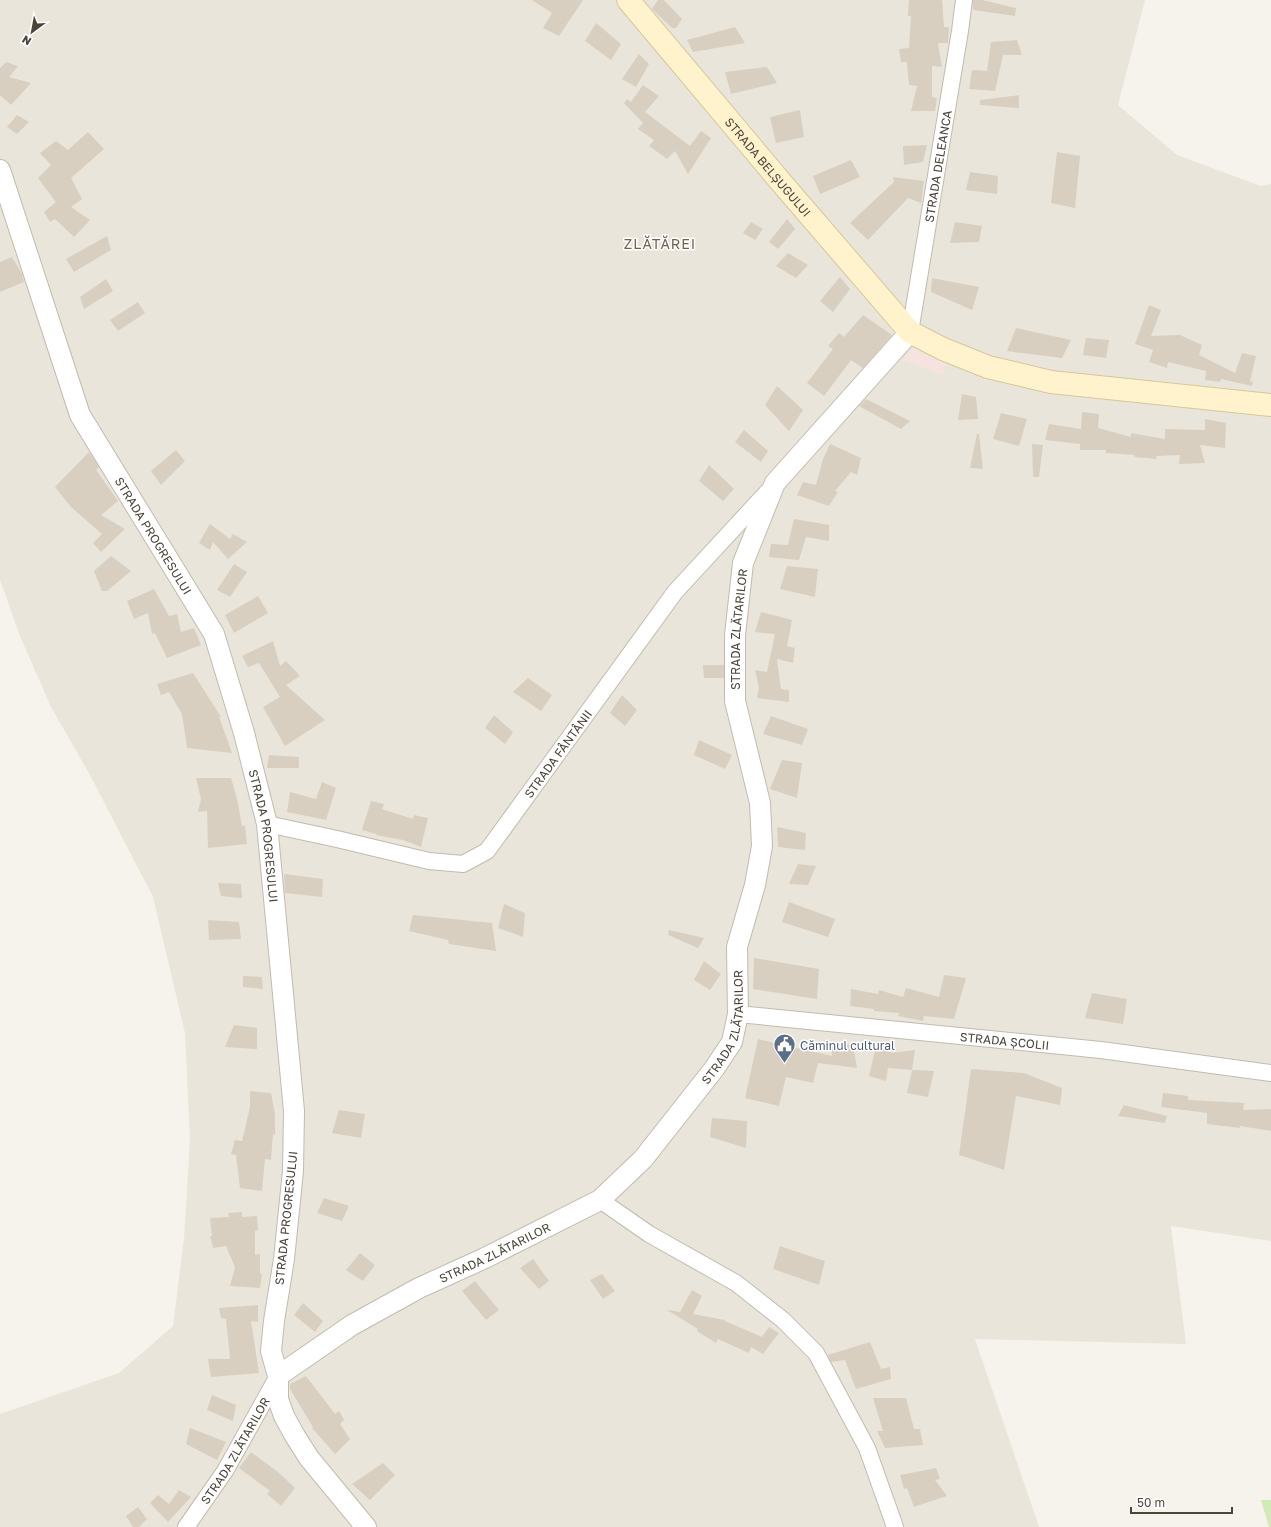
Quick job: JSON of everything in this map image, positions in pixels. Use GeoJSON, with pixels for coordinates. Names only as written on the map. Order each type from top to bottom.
{"type":"FeatureCollection","features":[{"type":"Feature","properties":{"kind":"main road","name":"STRADA BELȘUGULUI"},"geometry":{"type":"LineString","coordinates":[[628,0],[780,181],[910,332]]}},
{"type":"Feature","properties":{"kind":"main road"},"geometry":{"type":"LineString","coordinates":[[910,332],[942,349],[988,367],[1051,382],[1271,405]]}},
{"type":"Feature","properties":{"kind":"street","name":"STRADA DELEANCA"},"geometry":{"type":"LineString","coordinates":[[910,332],[964,0]]}},
{"type":"Feature","properties":{"kind":"street","name":"STRADA PROGRESULUI"},"geometry":{"type":"LineString","coordinates":[[0,170],[80,415],[214,634],[244,733],[267,824],[294,1111],[293,1171],[284,1259],[274,1321],[271,1351],[278,1376],[278,1398],[284,1416],[294,1436],[309,1458],[366,1527]]}},
{"type":"Feature","properties":{"kind":"street","name":"STRADA ZLĂTARILOR"},"geometry":{"type":"LineString","coordinates":[[186,1527],[225,1471],[278,1376],[352,1325],[419,1288],[485,1258],[600,1200],[643,1159],[714,1069],[732,1042],[738,1014],[737,947],[755,885],[762,846],[760,803],[735,701],[735,635],[743,563],[775,483],[910,332]]}},
{"type":"Feature","properties":{"kind":"street","name":"STRADA FÂNTÂNII"},"geometry":{"type":"LineString","coordinates":[[267,824],[429,861],[463,864],[487,851],[675,592],[775,483]]}},
{"type":"Feature","properties":{"kind":"street","name":"STRADA ȘCOLII"},"geometry":{"type":"LineString","coordinates":[[738,1014],[1101,1050],[1271,1073]]}},
{"type":"Feature","properties":{"kind":"street"},"geometry":{"type":"LineString","coordinates":[[600,1200],[649,1234],[736,1283],[783,1320],[816,1353],[867,1448],[895,1527]]}},
{"type":"Feature","properties":{"kind":"shaded area"},"geometry":{"type":"Polygon","coordinates":[[[0,0],[1145,0],[1118,105],[1177,155],[1261,186],[1271,184],[1271,1241],[1171,1226],[1186,1344],[975,1339],[1039,1527],[0,1527],[0,1414],[119,1373],[173,1326],[184,1238],[190,1140],[185,1033],[153,897],[90,775],[51,707],[20,636],[0,580],[0,0]]]}},
{"type":"Feature","properties":{"kind":"shaded area"},"geometry":{"type":"Polygon","coordinates":[[[914,345],[947,360],[942,375],[903,360],[914,345]]]}},
{"type":"Feature","properties":{"kind":"green space"},"geometry":{"type":"Polygon","coordinates":[[[1261,1500],[1271,1500],[1271,1527],[1269,1527],[1261,1500]]]}},
{"type":"Feature","properties":{"kind":"building"},"geometry":{"type":"Polygon","coordinates":[[[532,0],[583,0],[559,36],[543,28],[552,13],[532,0]]]}},
{"type":"Feature","properties":{"kind":"building"},"geometry":{"type":"Polygon","coordinates":[[[658,0],[664,0],[682,19],[676,28],[672,28],[652,9],[658,0]]]}},
{"type":"Feature","properties":{"kind":"building"},"geometry":{"type":"Polygon","coordinates":[[[909,0],[942,0],[944,27],[949,27],[948,43],[938,43],[942,67],[932,66],[932,97],[937,98],[935,111],[911,111],[917,86],[909,85],[907,62],[901,62],[899,49],[909,48],[911,16],[908,16],[909,0]]]}},
{"type":"Feature","properties":{"kind":"building"},"geometry":{"type":"Polygon","coordinates":[[[973,0],[982,0],[1016,8],[1015,16],[973,10],[973,0]]]}},
{"type":"Feature","properties":{"kind":"building"},"geometry":{"type":"Polygon","coordinates":[[[596,23],[621,44],[611,60],[585,41],[596,23]]]}},
{"type":"Feature","properties":{"kind":"building"},"geometry":{"type":"Polygon","coordinates":[[[735,27],[745,43],[693,52],[687,40],[735,27]]]}},
{"type":"Feature","properties":{"kind":"building"},"geometry":{"type":"Polygon","coordinates":[[[1017,40],[1022,55],[1003,55],[995,91],[969,89],[972,70],[987,71],[991,42],[1017,40]]]}},
{"type":"Feature","properties":{"kind":"building"},"geometry":{"type":"Polygon","coordinates":[[[639,54],[649,64],[636,87],[622,79],[639,54]]]}},
{"type":"Feature","properties":{"kind":"building"},"geometry":{"type":"Polygon","coordinates":[[[6,62],[18,66],[9,77],[31,83],[11,105],[0,95],[0,68],[6,62]]]}},
{"type":"Feature","properties":{"kind":"building"},"geometry":{"type":"Polygon","coordinates":[[[767,67],[777,83],[731,94],[725,72],[767,67]]]}},
{"type":"Feature","properties":{"kind":"building"},"geometry":{"type":"Polygon","coordinates":[[[643,85],[659,96],[645,112],[690,146],[701,131],[711,138],[688,174],[675,151],[667,159],[649,146],[654,140],[638,129],[643,123],[624,103],[627,99],[631,102],[643,85]]]}},
{"type":"Feature","properties":{"kind":"building"},"geometry":{"type":"Polygon","coordinates":[[[1019,95],[1019,108],[980,105],[980,100],[1019,95]]]}},
{"type":"Feature","properties":{"kind":"building"},"geometry":{"type":"Polygon","coordinates":[[[800,110],[804,137],[776,143],[770,117],[800,110]]]}},
{"type":"Feature","properties":{"kind":"building"},"geometry":{"type":"Polygon","coordinates":[[[17,115],[29,122],[17,134],[7,127],[17,115]]]}},
{"type":"Feature","properties":{"kind":"building"},"geometry":{"type":"Polygon","coordinates":[[[88,132],[104,149],[71,178],[82,199],[71,207],[90,220],[74,237],[55,219],[50,222],[44,212],[56,202],[38,178],[51,165],[40,153],[56,141],[68,150],[88,132]]]}},
{"type":"Feature","properties":{"kind":"building"},"geometry":{"type":"Polygon","coordinates":[[[927,145],[923,162],[904,165],[903,146],[927,145]]]}},
{"type":"Feature","properties":{"kind":"building"},"geometry":{"type":"Polygon","coordinates":[[[1057,152],[1080,156],[1075,208],[1051,203],[1057,152]]]}},
{"type":"Feature","properties":{"kind":"building"},"geometry":{"type":"Polygon","coordinates":[[[851,160],[860,177],[820,194],[813,176],[851,160]]]}},
{"type":"Feature","properties":{"kind":"building"},"geometry":{"type":"Polygon","coordinates":[[[970,172],[998,176],[997,194],[966,190],[970,172]]]}},
{"type":"Feature","properties":{"kind":"building"},"geometry":{"type":"Polygon","coordinates":[[[893,177],[924,181],[921,203],[908,198],[868,240],[850,223],[894,182],[893,177]]]}},
{"type":"Feature","properties":{"kind":"building"},"geometry":{"type":"Polygon","coordinates":[[[787,219],[795,229],[778,249],[769,242],[787,219]]]}},
{"type":"Feature","properties":{"kind":"building"},"geometry":{"type":"Polygon","coordinates":[[[751,222],[763,229],[755,240],[743,233],[751,222]]]}},
{"type":"Feature","properties":{"kind":"building"},"geometry":{"type":"Polygon","coordinates":[[[955,222],[982,226],[979,242],[950,243],[955,222]]]}},
{"type":"Feature","properties":{"kind":"building"},"geometry":{"type":"Polygon","coordinates":[[[107,236],[111,250],[74,272],[66,259],[107,236]]]}},
{"type":"Feature","properties":{"kind":"building"},"geometry":{"type":"Polygon","coordinates":[[[788,253],[808,265],[796,278],[776,266],[788,253]]]}},
{"type":"Feature","properties":{"kind":"building"},"geometry":{"type":"Polygon","coordinates":[[[12,257],[22,274],[24,282],[0,292],[0,262],[12,257]]]}},
{"type":"Feature","properties":{"kind":"building"},"geometry":{"type":"Polygon","coordinates":[[[840,277],[850,289],[833,312],[820,301],[840,277]]]}},
{"type":"Feature","properties":{"kind":"building"},"geometry":{"type":"Polygon","coordinates":[[[932,278],[979,287],[972,310],[931,292],[932,278]]]}},
{"type":"Feature","properties":{"kind":"building"},"geometry":{"type":"Polygon","coordinates":[[[106,279],[113,291],[84,309],[80,297],[106,279]]]}},
{"type":"Feature","properties":{"kind":"building"},"geometry":{"type":"Polygon","coordinates":[[[138,302],[145,313],[118,331],[110,320],[138,302]]]}},
{"type":"Feature","properties":{"kind":"building"},"geometry":{"type":"Polygon","coordinates":[[[1149,305],[1161,310],[1151,336],[1180,335],[1202,345],[1199,355],[1235,373],[1242,353],[1256,356],[1250,381],[1253,382],[1252,386],[1221,379],[1220,382],[1205,380],[1206,371],[1168,362],[1167,368],[1149,362],[1153,350],[1135,344],[1149,305]]]}},
{"type":"Feature","properties":{"kind":"building"},"geometry":{"type":"Polygon","coordinates":[[[863,315],[892,335],[863,368],[851,360],[824,396],[807,383],[833,349],[828,346],[839,333],[844,337],[863,315]]]}},
{"type":"Feature","properties":{"kind":"building"},"geometry":{"type":"Polygon","coordinates":[[[1016,328],[1071,340],[1062,358],[1007,351],[1016,328]]]}},
{"type":"Feature","properties":{"kind":"building"},"geometry":{"type":"Polygon","coordinates":[[[1086,338],[1109,340],[1106,358],[1083,355],[1086,338]]]}},
{"type":"Feature","properties":{"kind":"building"},"geometry":{"type":"Polygon","coordinates":[[[777,386],[803,410],[789,431],[765,405],[777,386]]]}},
{"type":"Feature","properties":{"kind":"building"},"geometry":{"type":"Polygon","coordinates":[[[962,394],[976,397],[978,419],[958,420],[962,394]]]}},
{"type":"Feature","properties":{"kind":"building"},"geometry":{"type":"Polygon","coordinates":[[[866,399],[910,421],[901,429],[859,406],[866,399]]]}},
{"type":"Feature","properties":{"kind":"building"},"geometry":{"type":"Polygon","coordinates":[[[1082,412],[1099,414],[1098,428],[1131,437],[1131,433],[1165,439],[1165,429],[1205,430],[1205,419],[1226,423],[1225,448],[1200,445],[1205,463],[1179,464],[1180,455],[1156,456],[1157,459],[1135,457],[1134,455],[1106,453],[1106,450],[1080,450],[1080,444],[1045,440],[1049,424],[1081,429],[1082,412]]]}},
{"type":"Feature","properties":{"kind":"building"},"geometry":{"type":"Polygon","coordinates":[[[1001,413],[1027,419],[1019,446],[993,439],[1001,413]]]}},
{"type":"Feature","properties":{"kind":"building"},"geometry":{"type":"Polygon","coordinates":[[[744,430],[768,451],[761,462],[735,442],[744,430]]]}},
{"type":"Feature","properties":{"kind":"building"},"geometry":{"type":"Polygon","coordinates":[[[977,434],[979,434],[983,469],[970,468],[977,434]]]}},
{"type":"Feature","properties":{"kind":"building"},"geometry":{"type":"Polygon","coordinates":[[[830,444],[861,458],[857,475],[851,472],[835,491],[838,492],[829,506],[797,495],[803,482],[816,485],[823,459],[830,444]]]}},
{"type":"Feature","properties":{"kind":"building"},"geometry":{"type":"Polygon","coordinates":[[[1032,444],[1043,445],[1039,477],[1033,477],[1032,444]]]}},
{"type":"Feature","properties":{"kind":"building"},"geometry":{"type":"Polygon","coordinates":[[[176,450],[185,461],[161,485],[151,471],[176,450]]]}},
{"type":"Feature","properties":{"kind":"building"},"geometry":{"type":"Polygon","coordinates":[[[89,452],[99,467],[96,470],[118,501],[101,515],[125,529],[101,552],[93,543],[102,534],[71,507],[55,487],[89,452]]]}},
{"type":"Feature","properties":{"kind":"building"},"geometry":{"type":"Polygon","coordinates":[[[709,465],[734,489],[723,501],[699,481],[709,465]]]}},
{"type":"Feature","properties":{"kind":"building"},"geometry":{"type":"Polygon","coordinates":[[[794,519],[829,525],[829,541],[806,537],[799,560],[769,557],[771,544],[788,545],[794,519]]]}},
{"type":"Feature","properties":{"kind":"building"},"geometry":{"type":"Polygon","coordinates":[[[210,524],[230,539],[233,534],[247,542],[228,559],[213,542],[210,550],[199,543],[210,524]]]}},
{"type":"Feature","properties":{"kind":"building"},"geometry":{"type":"Polygon","coordinates":[[[111,556],[131,571],[107,591],[102,591],[94,571],[111,556]]]}},
{"type":"Feature","properties":{"kind":"building"},"geometry":{"type":"Polygon","coordinates":[[[234,564],[247,572],[230,597],[217,590],[234,564]]]}},
{"type":"Feature","properties":{"kind":"building"},"geometry":{"type":"Polygon","coordinates":[[[787,566],[818,569],[815,597],[780,589],[787,566]]]}},
{"type":"Feature","properties":{"kind":"building"},"geometry":{"type":"Polygon","coordinates":[[[154,589],[169,616],[177,614],[181,632],[194,628],[201,645],[167,658],[155,633],[152,634],[148,613],[134,619],[127,601],[154,589]]]}},
{"type":"Feature","properties":{"kind":"building"},"geometry":{"type":"Polygon","coordinates":[[[258,596],[268,613],[234,633],[225,615],[258,596]]]}},
{"type":"Feature","properties":{"kind":"building"},"geometry":{"type":"Polygon","coordinates":[[[761,612],[792,620],[787,646],[795,648],[793,663],[777,659],[781,689],[789,690],[789,702],[757,698],[759,688],[755,670],[767,672],[775,634],[755,632],[761,612]]]}},
{"type":"Feature","properties":{"kind":"building"},"geometry":{"type":"Polygon","coordinates":[[[273,641],[280,666],[286,661],[300,676],[286,685],[325,720],[285,746],[263,707],[280,697],[259,663],[248,667],[242,656],[273,641]]]}},
{"type":"Feature","properties":{"kind":"building"},"geometry":{"type":"Polygon","coordinates":[[[703,665],[724,665],[724,678],[704,678],[703,665]]]}},
{"type":"Feature","properties":{"kind":"building"},"geometry":{"type":"Polygon","coordinates":[[[193,673],[221,717],[219,717],[232,753],[187,748],[182,714],[169,692],[161,695],[157,684],[193,673]]]}},
{"type":"Feature","properties":{"kind":"building"},"geometry":{"type":"Polygon","coordinates":[[[528,678],[552,695],[541,711],[513,692],[528,678]]]}},
{"type":"Feature","properties":{"kind":"building"},"geometry":{"type":"Polygon","coordinates":[[[622,695],[637,710],[625,726],[610,713],[622,695]]]}},
{"type":"Feature","properties":{"kind":"building"},"geometry":{"type":"Polygon","coordinates":[[[494,715],[513,732],[505,744],[485,728],[494,715]]]}},
{"type":"Feature","properties":{"kind":"building"},"geometry":{"type":"Polygon","coordinates":[[[771,716],[808,729],[802,745],[763,734],[771,716]]]}},
{"type":"Feature","properties":{"kind":"building"},"geometry":{"type":"Polygon","coordinates":[[[699,740],[732,755],[725,769],[694,755],[699,740]]]}},
{"type":"Feature","properties":{"kind":"building"},"geometry":{"type":"Polygon","coordinates":[[[269,755],[299,757],[299,768],[267,768],[269,755]]]}},
{"type":"Feature","properties":{"kind":"building"},"geometry":{"type":"Polygon","coordinates":[[[782,760],[802,763],[797,798],[770,789],[782,760]]]}},
{"type":"Feature","properties":{"kind":"building"},"geometry":{"type":"Polygon","coordinates":[[[196,778],[231,778],[242,826],[245,826],[247,844],[208,848],[207,811],[198,812],[201,799],[196,778]]]}},
{"type":"Feature","properties":{"kind":"building"},"geometry":{"type":"Polygon","coordinates":[[[322,782],[336,788],[326,820],[287,812],[290,792],[316,799],[322,782]]]}},
{"type":"Feature","properties":{"kind":"building"},"geometry":{"type":"Polygon","coordinates":[[[371,801],[384,804],[382,809],[413,819],[414,815],[428,818],[421,847],[403,840],[376,835],[377,834],[362,830],[371,801]]]}},
{"type":"Feature","properties":{"kind":"building"},"geometry":{"type":"Polygon","coordinates":[[[777,827],[806,833],[805,850],[778,847],[777,827]]]}},
{"type":"Feature","properties":{"kind":"building"},"geometry":{"type":"Polygon","coordinates":[[[798,864],[816,866],[808,885],[789,884],[798,864]]]}},
{"type":"Feature","properties":{"kind":"building"},"geometry":{"type":"Polygon","coordinates":[[[284,874],[323,879],[322,897],[285,893],[284,874]]]}},
{"type":"Feature","properties":{"kind":"building"},"geometry":{"type":"Polygon","coordinates":[[[218,883],[241,884],[242,898],[221,896],[218,883]]]}},
{"type":"Feature","properties":{"kind":"building"},"geometry":{"type":"Polygon","coordinates":[[[789,902],[835,919],[828,937],[782,922],[789,902]]]}},
{"type":"Feature","properties":{"kind":"building"},"geometry":{"type":"Polygon","coordinates":[[[504,904],[525,913],[523,937],[498,928],[504,904]]]}},
{"type":"Feature","properties":{"kind":"building"},"geometry":{"type":"Polygon","coordinates":[[[413,915],[492,923],[496,951],[449,944],[448,940],[409,931],[413,915]]]}},
{"type":"Feature","properties":{"kind":"building"},"geometry":{"type":"Polygon","coordinates":[[[208,920],[239,922],[241,939],[209,940],[208,920]]]}},
{"type":"Feature","properties":{"kind":"building"},"geometry":{"type":"Polygon","coordinates":[[[669,930],[704,938],[698,948],[668,935],[669,930]]]}},
{"type":"Feature","properties":{"kind":"building"},"geometry":{"type":"Polygon","coordinates":[[[754,958],[819,969],[817,999],[753,989],[754,958]]]}},
{"type":"Feature","properties":{"kind":"building"},"geometry":{"type":"Polygon","coordinates":[[[704,961],[721,974],[710,990],[694,980],[704,961]]]}},
{"type":"Feature","properties":{"kind":"building"},"geometry":{"type":"Polygon","coordinates":[[[944,975],[966,978],[954,1019],[924,1016],[923,1021],[898,1016],[899,1013],[874,1011],[874,1009],[850,1006],[851,989],[878,994],[879,990],[903,997],[906,988],[939,997],[944,975]]]}},
{"type":"Feature","properties":{"kind":"building"},"geometry":{"type":"Polygon","coordinates":[[[243,976],[262,977],[263,989],[243,987],[243,976]]]}},
{"type":"Feature","properties":{"kind":"building"},"geometry":{"type":"Polygon","coordinates":[[[1092,993],[1127,999],[1123,1024],[1085,1018],[1092,993]]]}},
{"type":"Feature","properties":{"kind":"building"},"geometry":{"type":"Polygon","coordinates":[[[234,1025],[257,1028],[257,1049],[225,1047],[234,1025]]]}},
{"type":"Feature","properties":{"kind":"building","name":"Căminul cultural"},"geometry":{"type":"Polygon","coordinates":[[[758,1039],[832,1056],[832,1043],[853,1045],[857,1068],[818,1063],[813,1083],[786,1077],[779,1106],[745,1098],[758,1039]]]}},
{"type":"Feature","properties":{"kind":"building"},"geometry":{"type":"Polygon","coordinates":[[[891,1049],[891,1053],[915,1050],[912,1070],[888,1068],[886,1081],[869,1076],[875,1050],[891,1049]]]}},
{"type":"Feature","properties":{"kind":"building"},"geometry":{"type":"Polygon","coordinates":[[[971,1069],[1024,1073],[1062,1088],[1060,1105],[1016,1096],[1004,1170],[959,1155],[971,1069]]]}},
{"type":"Feature","properties":{"kind":"building"},"geometry":{"type":"Polygon","coordinates":[[[912,1070],[934,1071],[928,1097],[907,1093],[912,1070]]]}},
{"type":"Feature","properties":{"kind":"building"},"geometry":{"type":"Polygon","coordinates":[[[250,1091],[271,1093],[275,1115],[275,1135],[273,1134],[271,1160],[265,1159],[262,1191],[240,1188],[236,1155],[231,1154],[235,1140],[242,1141],[250,1107],[250,1091]]]}},
{"type":"Feature","properties":{"kind":"building"},"geometry":{"type":"Polygon","coordinates":[[[1163,1093],[1188,1096],[1188,1100],[1244,1103],[1243,1110],[1271,1109],[1271,1131],[1240,1126],[1240,1128],[1207,1124],[1207,1113],[1161,1107],[1163,1093]]]}},
{"type":"Feature","properties":{"kind":"building"},"geometry":{"type":"Polygon","coordinates":[[[1124,1105],[1167,1116],[1165,1123],[1118,1116],[1124,1105]]]}},
{"type":"Feature","properties":{"kind":"building"},"geometry":{"type":"Polygon","coordinates":[[[339,1110],[365,1114],[361,1138],[332,1133],[339,1110]]]}},
{"type":"Feature","properties":{"kind":"building"},"geometry":{"type":"Polygon","coordinates":[[[712,1118],[747,1121],[746,1148],[710,1137],[712,1118]]]}},
{"type":"Feature","properties":{"kind":"building"},"geometry":{"type":"Polygon","coordinates":[[[324,1198],[349,1206],[342,1221],[317,1213],[324,1198]]]}},
{"type":"Feature","properties":{"kind":"building"},"geometry":{"type":"Polygon","coordinates":[[[242,1212],[242,1217],[257,1216],[258,1230],[255,1231],[255,1255],[260,1254],[260,1274],[262,1274],[260,1288],[230,1286],[235,1267],[226,1246],[213,1248],[210,1236],[212,1236],[210,1218],[229,1217],[228,1213],[242,1212]]]}},
{"type":"Feature","properties":{"kind":"building"},"geometry":{"type":"Polygon","coordinates":[[[780,1246],[825,1261],[819,1285],[773,1269],[780,1246]]]}},
{"type":"Feature","properties":{"kind":"building"},"geometry":{"type":"Polygon","coordinates":[[[360,1253],[375,1265],[363,1281],[346,1270],[360,1253]]]}},
{"type":"Feature","properties":{"kind":"building"},"geometry":{"type":"Polygon","coordinates":[[[533,1259],[549,1281],[539,1289],[520,1268],[533,1259]]]}},
{"type":"Feature","properties":{"kind":"building"},"geometry":{"type":"Polygon","coordinates":[[[602,1274],[615,1291],[603,1299],[590,1280],[602,1274]]]}},
{"type":"Feature","properties":{"kind":"building"},"geometry":{"type":"Polygon","coordinates":[[[475,1281],[499,1310],[486,1320],[462,1291],[475,1281]]]}},
{"type":"Feature","properties":{"kind":"building"},"geometry":{"type":"Polygon","coordinates":[[[692,1290],[702,1296],[693,1314],[725,1320],[762,1337],[769,1327],[779,1333],[763,1354],[751,1347],[749,1353],[718,1339],[716,1343],[697,1331],[698,1329],[667,1310],[680,1312],[692,1290]]]}},
{"type":"Feature","properties":{"kind":"building"},"geometry":{"type":"Polygon","coordinates":[[[303,1303],[323,1321],[315,1332],[294,1315],[303,1303]]]}},
{"type":"Feature","properties":{"kind":"building"},"geometry":{"type":"Polygon","coordinates":[[[258,1305],[258,1322],[251,1321],[259,1373],[211,1377],[208,1359],[230,1359],[226,1319],[221,1318],[219,1308],[258,1305]]]}},
{"type":"Feature","properties":{"kind":"building"},"geometry":{"type":"Polygon","coordinates":[[[870,1342],[881,1369],[890,1367],[891,1379],[856,1389],[845,1360],[831,1362],[828,1355],[870,1342]]]}},
{"type":"Feature","properties":{"kind":"building"},"geometry":{"type":"Polygon","coordinates":[[[306,1376],[335,1414],[339,1411],[344,1420],[340,1424],[350,1439],[335,1454],[312,1428],[313,1427],[290,1389],[290,1384],[306,1376]]]}},
{"type":"Feature","properties":{"kind":"building"},"geometry":{"type":"Polygon","coordinates":[[[212,1395],[236,1405],[233,1421],[207,1410],[212,1395]]]}},
{"type":"Feature","properties":{"kind":"building"},"geometry":{"type":"Polygon","coordinates":[[[873,1398],[906,1398],[914,1429],[920,1429],[923,1445],[885,1448],[877,1431],[883,1431],[873,1398]]]}},
{"type":"Feature","properties":{"kind":"building"},"geometry":{"type":"Polygon","coordinates":[[[190,1428],[226,1442],[217,1460],[186,1444],[190,1428]]]}},
{"type":"Feature","properties":{"kind":"building"},"geometry":{"type":"Polygon","coordinates":[[[251,1452],[278,1472],[295,1488],[281,1506],[267,1494],[270,1491],[239,1468],[251,1452]]]}},
{"type":"Feature","properties":{"kind":"building"},"geometry":{"type":"Polygon","coordinates":[[[383,1463],[395,1475],[370,1500],[352,1484],[383,1463]]]}},
{"type":"Feature","properties":{"kind":"building"},"geometry":{"type":"Polygon","coordinates":[[[936,1468],[940,1479],[935,1480],[947,1496],[914,1507],[907,1488],[904,1489],[900,1475],[936,1468]]]}},
{"type":"Feature","properties":{"kind":"building"},"geometry":{"type":"Polygon","coordinates":[[[179,1490],[191,1497],[168,1522],[150,1503],[158,1495],[169,1504],[179,1490]]]}},
{"type":"Feature","properties":{"kind":"building"},"geometry":{"type":"Polygon","coordinates":[[[138,1507],[147,1519],[139,1527],[133,1527],[126,1516],[138,1507]]]}},
{"type":"Feature","properties":{"kind":"place","name":"Căminul cultural"},"geometry":{"type":"Point","coordinates":[785,1064]}},
{"type":"Feature","properties":{"kind":"district","name":"ZLĂTĂREI"},"geometry":{"type":"Point","coordinates":[660,243]}}]}
